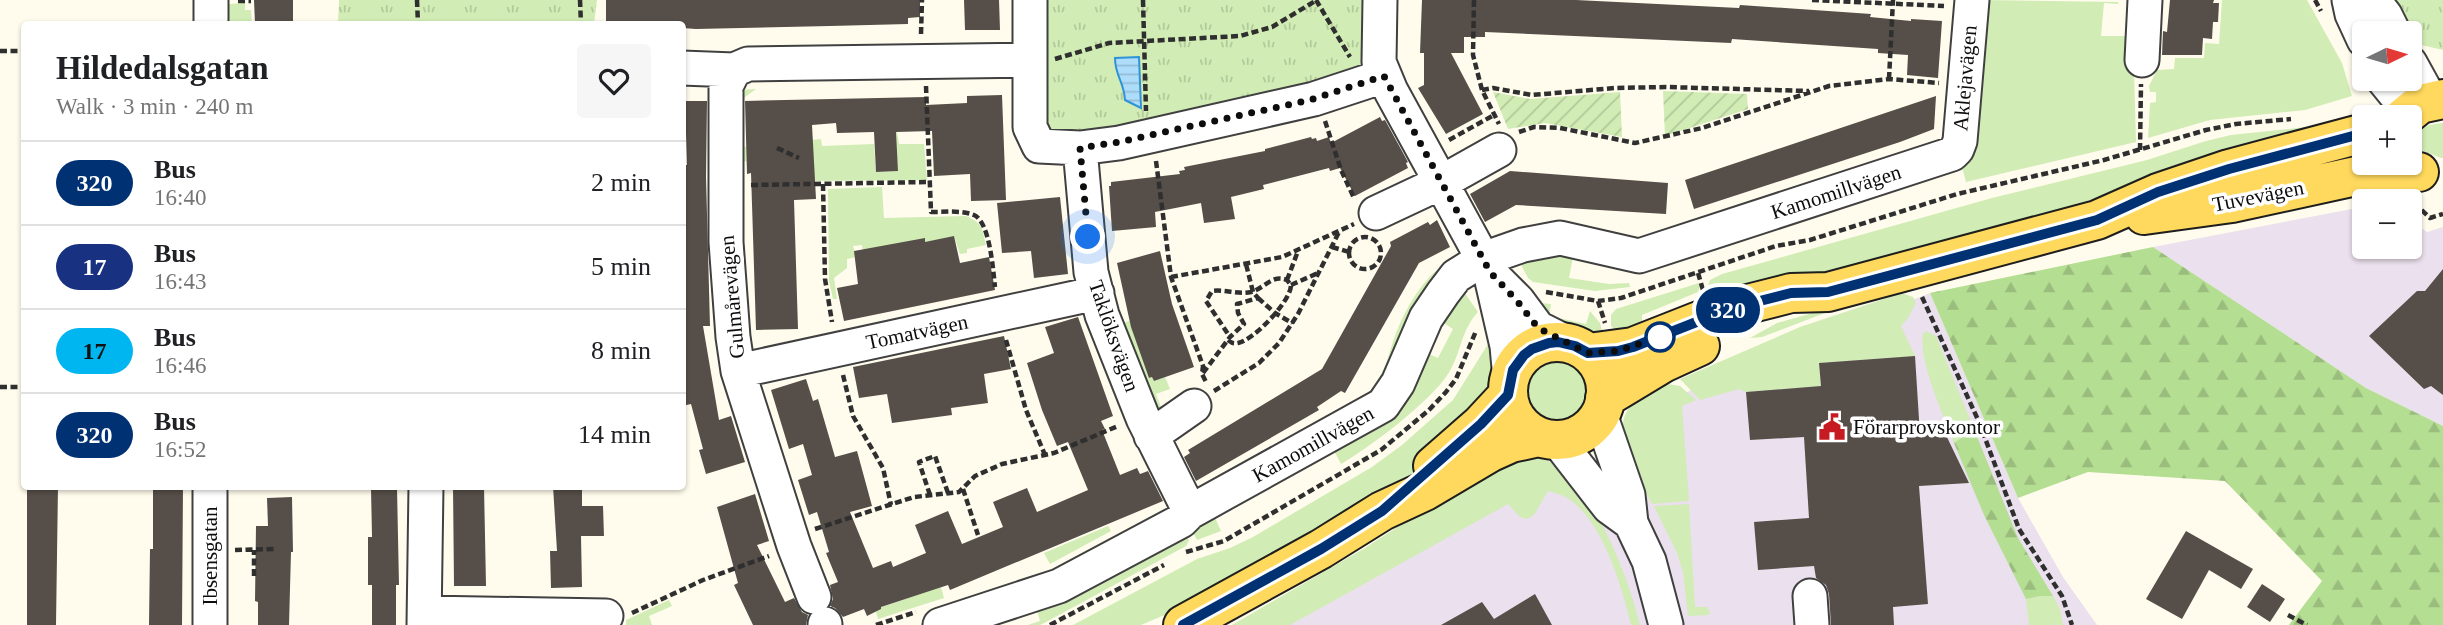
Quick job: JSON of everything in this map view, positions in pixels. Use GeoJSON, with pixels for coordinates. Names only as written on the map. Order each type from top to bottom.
{"type":"FeatureCollection","features":[{"type":"Feature","properties":{"kind":"main road","name":"Tuvevägen"},"geometry":{"type":"LineString","coordinates":[[2097,220],[2158,192],[2229,169],[2352,136]]}},
{"type":"Feature","properties":{"kind":"main road","name":"Tuvevägen"},"geometry":{"type":"LineString","coordinates":[[1382,511],[1481,424],[1509,387],[1518,362],[1532,349],[1549,343],[1578,348],[1633,347],[1732,308],[1791,293],[1828,292],[2097,220],[2232,203],[2379,171],[2420,179]]}},
{"type":"Feature","properties":{"kind":"main road","name":"Tuvevägen"},"geometry":{"type":"LineString","coordinates":[[1183,625],[1491,452],[1511,443],[1582,433],[1603,406],[1663,363],[1727,334],[1799,308],[1828,292]]}},
{"type":"Feature","properties":{"kind":"main road"},"geometry":{"type":"LineString","coordinates":[[1578,348],[1602,373],[1603,406]]}},
{"type":"Feature","properties":{"kind":"main road"},"geometry":{"type":"LineString","coordinates":[[1509,387],[1512,410],[1520,424],[1548,438]]}},
{"type":"Feature","properties":{"kind":"street"},"geometry":{"type":"LineString","coordinates":[[211,0],[211,21]]}},
{"type":"Feature","properties":{"kind":"street"},"geometry":{"type":"LineString","coordinates":[[1030,0],[1030,127],[1039,146],[1151,146],[1374,79]]}},
{"type":"Feature","properties":{"kind":"street"},"geometry":{"type":"LineString","coordinates":[[1380,0],[1379,62],[1374,79],[1442,182],[1487,265],[1538,328],[1578,348]]}},
{"type":"Feature","properties":{"kind":"street"},"geometry":{"type":"LineString","coordinates":[[2142,60],[2145,0]]}},
{"type":"Feature","properties":{"kind":"street"},"geometry":{"type":"LineString","coordinates":[[2349,0],[2355,21]]}},
{"type":"Feature","properties":{"kind":"street"},"geometry":{"type":"LineString","coordinates":[[2373,0],[2388,21]]}},
{"type":"Feature","properties":{"kind":"street","name":"Aklejavägen"},"geometry":{"type":"LineString","coordinates":[[1952,153],[1960,141],[1960,3]]}},
{"type":"Feature","properties":{"kind":"street"},"geometry":{"type":"LineString","coordinates":[[686,68],[734,70],[748,64],[1030,60]]}},
{"type":"Feature","properties":{"kind":"street","name":"Gulmårevägen"},"geometry":{"type":"LineString","coordinates":[[734,70],[726,86],[726,242],[738,370],[793,541],[821,615]]}},
{"type":"Feature","properties":{"kind":"street"},"geometry":{"type":"LineString","coordinates":[[2396,91],[2411,105]]}},
{"type":"Feature","properties":{"kind":"street"},"geometry":{"type":"LineString","coordinates":[[1366,212],[1442,182],[1502,144]]}},
{"type":"Feature","properties":{"kind":"street","name":"Taklöksvägen"},"geometry":{"type":"LineString","coordinates":[[1080,148],[1091,272],[1138,430],[1190,512]]}},
{"type":"Feature","properties":{"kind":"street","name":"Kamomillvägen"},"geometry":{"type":"LineString","coordinates":[[929,618],[1059,586],[1181,521],[1190,512],[1383,405],[1398,383],[1416,339],[1437,301],[1456,276],[1487,265],[1523,245],[1560,237],[1639,256],[1952,153]]}},
{"type":"Feature","properties":{"kind":"street"},"geometry":{"type":"LineString","coordinates":[[1487,265],[1507,346],[1509,387]]}},
{"type":"Feature","properties":{"kind":"street","name":"Tomatvägen"},"geometry":{"type":"LineString","coordinates":[[738,370],[1097,293]]}},
{"type":"Feature","properties":{"kind":"street"},"geometry":{"type":"LineString","coordinates":[[1138,430],[1194,406]]}},
{"type":"Feature","properties":{"kind":"street"},"geometry":{"type":"LineString","coordinates":[[1603,406],[1628,495],[1631,523],[1648,561],[1666,625]]}},
{"type":"Feature","properties":{"kind":"street"},"geometry":{"type":"LineString","coordinates":[[1548,438],[1609,507],[1631,523]]}},
{"type":"Feature","properties":{"kind":"street","name":"Ibsensgatan"},"geometry":{"type":"LineString","coordinates":[[210,490],[210,625]]}},
{"type":"Feature","properties":{"kind":"street"},"geometry":{"type":"LineString","coordinates":[[426,490],[425,619],[615,616]]}},
{"type":"Feature","properties":{"kind":"path"},"geometry":{"type":"LineString","coordinates":[[417,0],[418,21]]}},
{"type":"Feature","properties":{"kind":"path"},"geometry":{"type":"LineString","coordinates":[[580,0],[581,21]]}},
{"type":"Feature","properties":{"kind":"path"},"geometry":{"type":"LineString","coordinates":[[921,39],[922,0]]}},
{"type":"Feature","properties":{"kind":"path"},"geometry":{"type":"LineString","coordinates":[[1143,0],[1151,146],[1171,277],[1203,366],[1202,374],[1211,393],[1259,363],[1279,343],[1339,232]]}},
{"type":"Feature","properties":{"kind":"path"},"geometry":{"type":"LineString","coordinates":[[1030,60],[1044,62],[1109,43],[1240,36],[1272,27],[1317,0],[1374,79]]}},
{"type":"Feature","properties":{"kind":"path"},"geometry":{"type":"LineString","coordinates":[[1474,0],[1473,55],[1482,90],[1494,115],[1502,144],[1522,130],[1534,127],[1560,128],[1635,144],[1702,128],[1829,86],[1889,79],[1943,84]]}},
{"type":"Feature","properties":{"kind":"path"},"geometry":{"type":"LineString","coordinates":[[1812,0],[1960,3]]}},
{"type":"Feature","properties":{"kind":"path"},"geometry":{"type":"LineString","coordinates":[[1889,79],[1893,2]]}},
{"type":"Feature","properties":{"kind":"path"},"geometry":{"type":"LineString","coordinates":[[0,51],[21,51]]}},
{"type":"Feature","properties":{"kind":"path"},"geometry":{"type":"LineString","coordinates":[[2140,150],[2142,60]]}},
{"type":"Feature","properties":{"kind":"path"},"geometry":{"type":"LineString","coordinates":[[926,82],[931,212],[963,213],[977,216],[982,221],[1015,375],[1045,455]]}},
{"type":"Feature","properties":{"kind":"path"},"geometry":{"type":"LineString","coordinates":[[1482,90],[1493,88],[1532,95],[1654,87],[1813,91]]}},
{"type":"Feature","properties":{"kind":"path"},"geometry":{"type":"LineString","coordinates":[[1446,141],[1494,115]]}},
{"type":"Feature","properties":{"kind":"path"},"geometry":{"type":"LineString","coordinates":[[1171,277],[1282,257],[1339,232],[1366,212],[1341,170],[1324,116]]}},
{"type":"Feature","properties":{"kind":"path"},"geometry":{"type":"LineString","coordinates":[[776,148],[799,158]]}},
{"type":"Feature","properties":{"kind":"path"},"geometry":{"type":"LineString","coordinates":[[2420,179],[2430,218],[2443,214]]}},
{"type":"Feature","properties":{"kind":"path"},"geometry":{"type":"LineString","coordinates":[[726,186],[928,182]]}},
{"type":"Feature","properties":{"kind":"path"},"geometry":{"type":"LineString","coordinates":[[823,184],[825,279],[837,349],[853,416],[883,468],[891,505]]}},
{"type":"Feature","properties":{"kind":"path"},"geometry":{"type":"LineString","coordinates":[[1367,237],[1378,244],[1380,256],[1376,264],[1364,269],[1353,263],[1349,252],[1353,242],[1367,237]]}},
{"type":"Feature","properties":{"kind":"path"},"geometry":{"type":"LineString","coordinates":[[1332,247],[1349,252]]}},
{"type":"Feature","properties":{"kind":"path"},"geometry":{"type":"LineString","coordinates":[[1298,250],[1289,282],[1291,292],[1285,302],[1242,342],[1233,343],[1206,301],[1212,291],[1253,292],[1273,279],[1289,282],[1319,272]]}},
{"type":"Feature","properties":{"kind":"path"},"geometry":{"type":"LineString","coordinates":[[1246,264],[1253,292],[1275,313],[1292,323]]}},
{"type":"Feature","properties":{"kind":"path"},"geometry":{"type":"LineString","coordinates":[[1914,269],[1923,300],[1979,422],[2019,529],[2062,596],[2072,625]]}},
{"type":"Feature","properties":{"kind":"path"},"geometry":{"type":"LineString","coordinates":[[1202,374],[1229,338],[1244,324],[1237,304],[1258,298]]}},
{"type":"Feature","properties":{"kind":"path"},"geometry":{"type":"LineString","coordinates":[[0,387],[21,387]]}},
{"type":"Feature","properties":{"kind":"path"},"geometry":{"type":"LineString","coordinates":[[615,616],[793,541],[891,505],[914,497],[958,492],[975,476],[1002,464],[1138,430]]}},
{"type":"Feature","properties":{"kind":"path"},"geometry":{"type":"LineString","coordinates":[[930,495],[919,462],[935,456],[948,494]]}},
{"type":"Feature","properties":{"kind":"path"},"geometry":{"type":"LineString","coordinates":[[962,489],[978,535]]}},
{"type":"Feature","properties":{"kind":"path"},"geometry":{"type":"LineString","coordinates":[[254,550],[254,576]]}},
{"type":"Feature","properties":{"kind":"path"},"geometry":{"type":"LineString","coordinates":[[210,551],[276,550]]}},
{"type":"Feature","properties":{"kind":"path"},"geometry":{"type":"LineString","coordinates":[[2288,615],[2307,625]]}},
{"type":"Feature","properties":{"kind":"path"},"geometry":{"type":"LineString","coordinates":[[876,625],[929,618]]}},
{"type":"Feature","properties":{"kind":"shaded area"},"geometry":{"type":"Polygon","coordinates":[[[2352,209],[2352,259],[2422,259],[2422,228],[2427,232],[2443,227],[2443,426],[2366,388],[2153,247],[2352,209]]]}},
{"type":"Feature","properties":{"kind":"shaded area"},"geometry":{"type":"Polygon","coordinates":[[[1930,293],[2018,498],[2063,577],[2097,625],[1265,625],[1628,440],[1634,419],[1709,381],[1930,293]]]}},
{"type":"Feature","properties":{"kind":"green space"},"geometry":{"type":"Polygon","coordinates":[[[339,0],[597,0],[594,21],[338,21],[339,0]]]}},
{"type":"Feature","properties":{"kind":"green space"},"geometry":{"type":"Polygon","coordinates":[[[1040,0],[1371,0],[1368,66],[1356,76],[1095,137],[1044,130],[1040,0]]]}},
{"type":"Feature","properties":{"kind":"green space"},"geometry":{"type":"Polygon","coordinates":[[[1980,0],[2118,2],[2104,3],[2101,36],[2133,36],[2136,142],[1966,182],[1960,160],[1980,0]]]}},
{"type":"Feature","properties":{"kind":"green space"},"geometry":{"type":"Polygon","coordinates":[[[2222,0],[2307,0],[2342,63],[2352,96],[2305,110],[2210,120],[2148,138],[2150,103],[2156,102],[2156,92],[2150,92],[2149,86],[2157,70],[2174,69],[2175,58],[2204,58],[2205,43],[2219,44],[2222,0]]]}},
{"type":"Feature","properties":{"kind":"green space"},"geometry":{"type":"Polygon","coordinates":[[[2381,0],[2443,0],[2443,50],[2422,45],[2422,21],[2398,21],[2381,0]]]}},
{"type":"Feature","properties":{"kind":"green space"},"geometry":{"type":"Polygon","coordinates":[[[245,3],[245,10],[251,10],[252,21],[224,21],[229,4],[245,3]]]}},
{"type":"Feature","properties":{"kind":"green space"},"geometry":{"type":"Polygon","coordinates":[[[756,89],[741,100],[743,147],[821,139],[822,146],[874,144],[876,172],[898,171],[897,159],[887,132],[897,132],[899,144],[924,144],[927,180],[809,181],[774,162],[738,161],[739,90],[756,89]]]}},
{"type":"Feature","properties":{"kind":"green space"},"geometry":{"type":"Polygon","coordinates":[[[1663,91],[1747,94],[1748,109],[1665,136],[1663,91]]]}},
{"type":"Feature","properties":{"kind":"green space"},"geometry":{"type":"Polygon","coordinates":[[[1493,92],[1530,99],[1620,92],[1622,137],[1545,123],[1508,129],[1493,92]]]}},
{"type":"Feature","properties":{"kind":"green space"},"geometry":{"type":"Polygon","coordinates":[[[2344,119],[2170,173],[2007,228],[1829,275],[1709,301],[1706,292],[1710,280],[1722,274],[1992,198],[2147,160],[2231,135],[2316,126],[2344,119]]]}},
{"type":"Feature","properties":{"kind":"green space"},"geometry":{"type":"Polygon","coordinates":[[[2443,123],[2443,158],[2422,150],[2422,129],[2443,123]]]}},
{"type":"Feature","properties":{"kind":"green space"},"geometry":{"type":"Polygon","coordinates":[[[882,187],[884,218],[966,216],[979,224],[986,245],[967,249],[967,253],[960,254],[954,236],[944,239],[946,250],[863,252],[862,245],[853,246],[856,257],[847,259],[847,268],[834,278],[837,299],[833,299],[829,281],[828,189],[882,187]]]}},
{"type":"Feature","properties":{"kind":"green space"},"geometry":{"type":"Polygon","coordinates":[[[1575,247],[1569,278],[1609,284],[1629,283],[1630,287],[1595,291],[1533,282],[1518,259],[1575,247]]]}},
{"type":"Feature","properties":{"kind":"green space"},"geometry":{"type":"Polygon","coordinates":[[[2153,247],[2366,388],[2443,426],[2443,625],[2289,625],[2322,581],[2225,481],[2088,472],[2018,498],[1930,293],[2153,247]]]}},
{"type":"Feature","properties":{"kind":"green space"},"geometry":{"type":"Polygon","coordinates":[[[1446,263],[1378,390],[1196,492],[1364,397],[1382,373],[1401,322],[1413,300],[1428,279],[1446,263]]]}},
{"type":"Feature","properties":{"kind":"green space"},"geometry":{"type":"Polygon","coordinates":[[[1699,283],[1698,292],[1642,315],[1642,321],[1625,329],[1615,330],[1611,326],[1611,315],[1616,309],[1699,283]]]}},
{"type":"Feature","properties":{"kind":"green space"},"geometry":{"type":"Polygon","coordinates":[[[1459,285],[1478,312],[1468,326],[1448,374],[1414,410],[1341,464],[1330,443],[1422,351],[1438,358],[1453,329],[1435,317],[1459,285]]]}},
{"type":"Feature","properties":{"kind":"green space"},"geometry":{"type":"Polygon","coordinates":[[[1902,293],[1913,297],[1916,303],[1901,326],[1915,356],[1819,363],[1821,386],[1746,392],[1739,389],[1700,400],[1680,379],[1800,327],[1902,293]]]}},
{"type":"Feature","properties":{"kind":"green space"},"geometry":{"type":"Polygon","coordinates":[[[1540,303],[1551,304],[1549,316],[1586,324],[1590,311],[1600,323],[1605,342],[1596,342],[1572,332],[1554,329],[1533,309],[1540,303]]]}},
{"type":"Feature","properties":{"kind":"green space"},"geometry":{"type":"Polygon","coordinates":[[[1838,306],[1762,337],[1750,338],[1777,323],[1838,306]]]}},
{"type":"Feature","properties":{"kind":"green space"},"geometry":{"type":"Polygon","coordinates":[[[1135,319],[1149,378],[1152,377],[1154,381],[1165,377],[1170,389],[1156,394],[1164,415],[1155,417],[1120,324],[1135,319]]]}},
{"type":"Feature","properties":{"kind":"green space"},"geometry":{"type":"Polygon","coordinates":[[[1926,331],[1936,336],[1974,429],[1954,443],[1924,359],[1922,345],[1926,331]]]}},
{"type":"Feature","properties":{"kind":"green space"},"geometry":{"type":"Polygon","coordinates":[[[1495,333],[1502,351],[1493,392],[1432,459],[1399,483],[1174,611],[1141,625],[1073,625],[1197,559],[1253,537],[1372,467],[1402,445],[1453,400],[1495,333]]]}},
{"type":"Feature","properties":{"kind":"green space"},"geometry":{"type":"Polygon","coordinates":[[[1550,360],[1562,360],[1578,369],[1585,379],[1585,403],[1578,413],[1562,422],[1550,422],[1539,417],[1530,408],[1525,397],[1525,385],[1530,374],[1539,365],[1550,360]]]}},
{"type":"Feature","properties":{"kind":"green space"},"geometry":{"type":"Polygon","coordinates":[[[1668,384],[1680,386],[1696,400],[1682,406],[1689,501],[1652,504],[1627,453],[1623,426],[1626,413],[1634,403],[1668,384]]]}},
{"type":"Feature","properties":{"kind":"green space"},"geometry":{"type":"Polygon","coordinates":[[[1974,429],[2018,538],[2053,596],[2026,599],[1984,515],[1954,443],[1974,429]]]}},
{"type":"Feature","properties":{"kind":"green space"},"geometry":{"type":"Polygon","coordinates":[[[1537,455],[1556,466],[1590,504],[1616,554],[1640,625],[1631,625],[1616,574],[1592,523],[1569,499],[1548,491],[1534,515],[1527,519],[1520,517],[1508,504],[1290,625],[1232,625],[1365,548],[1486,470],[1537,455]]]}},
{"type":"Feature","properties":{"kind":"green space"},"geometry":{"type":"Polygon","coordinates":[[[1689,504],[1695,607],[1707,607],[1710,613],[1708,615],[1688,616],[1683,572],[1677,553],[1654,506],[1689,504]]]}},
{"type":"Feature","properties":{"kind":"green space"},"geometry":{"type":"Polygon","coordinates":[[[1212,511],[1221,531],[1197,540],[1189,525],[1212,511]]]}},
{"type":"Feature","properties":{"kind":"green space"},"geometry":{"type":"Polygon","coordinates":[[[1108,526],[1111,531],[1050,564],[1044,553],[1108,526]]]}},
{"type":"Feature","properties":{"kind":"green space"},"geometry":{"type":"Polygon","coordinates":[[[1184,533],[1189,540],[1186,546],[1040,625],[1028,625],[1040,621],[1037,610],[1184,533]]]}},
{"type":"Feature","properties":{"kind":"green space"},"geometry":{"type":"Polygon","coordinates":[[[941,587],[944,598],[878,619],[876,612],[881,607],[941,587]]]}},
{"type":"Feature","properties":{"kind":"green space"},"geometry":{"type":"Polygon","coordinates":[[[2053,596],[2060,609],[2063,625],[2029,625],[2026,599],[2053,596]]]}},
{"type":"Feature","properties":{"kind":"green space"},"geometry":{"type":"Polygon","coordinates":[[[669,600],[672,606],[649,616],[652,625],[626,625],[626,620],[669,600]]]}},
{"type":"Feature","properties":{"kind":"water"},"geometry":{"type":"Polygon","coordinates":[[[1139,57],[1141,108],[1125,100],[1115,58],[1139,57]]]}},
{"type":"Feature","properties":{"kind":"building"},"geometry":{"type":"Polygon","coordinates":[[[254,0],[293,0],[293,21],[255,21],[254,0]]]}},
{"type":"Feature","properties":{"kind":"building"},"geometry":{"type":"Polygon","coordinates":[[[606,0],[920,0],[920,17],[908,18],[908,24],[696,29],[686,28],[686,21],[606,21],[606,0]]]}},
{"type":"Feature","properties":{"kind":"building"},"geometry":{"type":"Polygon","coordinates":[[[964,0],[999,0],[1000,30],[965,30],[964,0]]]}},
{"type":"Feature","properties":{"kind":"building"},"geometry":{"type":"Polygon","coordinates":[[[1422,0],[1576,0],[1739,8],[1740,5],[1871,14],[1870,17],[1911,21],[1942,21],[1938,78],[1907,75],[1908,55],[1878,53],[1878,49],[1732,39],[1731,43],[1485,32],[1485,37],[1464,37],[1464,53],[1451,53],[1483,114],[1446,134],[1418,88],[1424,85],[1424,53],[1420,53],[1422,0]]]}},
{"type":"Feature","properties":{"kind":"building"},"geometry":{"type":"Polygon","coordinates":[[[2170,0],[2214,0],[2213,3],[2219,3],[2218,22],[2213,22],[2212,39],[2203,38],[2202,55],[2162,55],[2163,31],[2167,32],[2170,0]]]}},
{"type":"Feature","properties":{"kind":"building"},"geometry":{"type":"Polygon","coordinates":[[[1002,95],[1006,200],[971,201],[970,174],[934,176],[932,131],[896,132],[898,171],[876,172],[874,132],[837,133],[836,123],[812,125],[816,199],[794,200],[798,329],[756,330],[751,173],[747,174],[745,101],[926,97],[926,105],[967,103],[967,96],[1002,95]]]}},
{"type":"Feature","properties":{"kind":"building"},"geometry":{"type":"Polygon","coordinates":[[[1936,96],[1934,129],[1694,209],[1685,180],[1936,96]]]}},
{"type":"Feature","properties":{"kind":"building"},"geometry":{"type":"Polygon","coordinates":[[[686,101],[707,101],[710,326],[703,326],[719,420],[731,416],[745,462],[706,474],[699,450],[703,449],[691,404],[686,405],[686,101]]]}},
{"type":"Feature","properties":{"kind":"building"},"geometry":{"type":"Polygon","coordinates":[[[1380,117],[1382,121],[1385,120],[1408,162],[1408,168],[1355,196],[1340,168],[1330,171],[1329,168],[1263,185],[1264,189],[1231,197],[1235,219],[1204,223],[1201,203],[1155,212],[1156,227],[1112,231],[1111,182],[1180,174],[1179,171],[1185,170],[1184,167],[1265,151],[1311,137],[1317,141],[1329,137],[1331,143],[1380,117]]]}},
{"type":"Feature","properties":{"kind":"building"},"geometry":{"type":"Polygon","coordinates":[[[1510,171],[1668,183],[1666,214],[1516,205],[1485,222],[1470,194],[1510,171]]]}},
{"type":"Feature","properties":{"kind":"building"},"geometry":{"type":"Polygon","coordinates":[[[1060,197],[1068,274],[1034,278],[1031,251],[1002,253],[997,203],[1060,197]]]}},
{"type":"Feature","properties":{"kind":"building"},"geometry":{"type":"Polygon","coordinates":[[[1437,220],[1450,247],[1419,263],[1345,393],[1341,391],[1317,407],[1319,410],[1196,481],[1184,457],[1190,453],[1188,450],[1322,369],[1391,246],[1390,242],[1437,220]]]}},
{"type":"Feature","properties":{"kind":"building"},"geometry":{"type":"Polygon","coordinates":[[[954,236],[960,263],[989,257],[995,290],[844,321],[837,288],[858,284],[854,251],[925,238],[925,242],[954,236]]]}},
{"type":"Feature","properties":{"kind":"building"},"geometry":{"type":"Polygon","coordinates":[[[1160,251],[1172,304],[1194,367],[1154,381],[1152,377],[1149,378],[1131,327],[1117,263],[1160,251]]]}},
{"type":"Feature","properties":{"kind":"building"},"geometry":{"type":"Polygon","coordinates":[[[2443,269],[2443,395],[2431,386],[2424,389],[2369,336],[2417,291],[2425,291],[2443,269]]]}},
{"type":"Feature","properties":{"kind":"building"},"geometry":{"type":"Polygon","coordinates":[[[1078,317],[1113,416],[1101,421],[1105,429],[1102,430],[1120,475],[1137,468],[1140,474],[1148,471],[1163,501],[950,590],[948,585],[881,607],[867,616],[864,609],[843,617],[830,606],[833,599],[830,585],[838,582],[826,553],[829,552],[817,512],[809,515],[798,480],[812,475],[803,444],[789,449],[771,390],[806,379],[813,401],[818,399],[835,457],[857,451],[872,506],[850,512],[873,568],[891,561],[893,567],[926,553],[915,525],[948,511],[962,544],[1003,527],[993,502],[1027,488],[1037,512],[1088,490],[1068,442],[1057,446],[1027,363],[1054,353],[1045,327],[1078,317]]]}},
{"type":"Feature","properties":{"kind":"building"},"geometry":{"type":"Polygon","coordinates":[[[1004,336],[1011,369],[984,374],[988,403],[951,408],[952,415],[892,423],[887,394],[859,398],[853,367],[1004,336]]]}},
{"type":"Feature","properties":{"kind":"building"},"geometry":{"type":"Polygon","coordinates":[[[1915,356],[1920,435],[1945,433],[1969,483],[1919,486],[1928,604],[1893,607],[1894,625],[1831,625],[1829,594],[1826,585],[1816,578],[1814,566],[1758,570],[1754,522],[1809,518],[1804,437],[1750,440],[1746,392],[1821,386],[1819,363],[1915,356]]]}},
{"type":"Feature","properties":{"kind":"building"},"geometry":{"type":"Polygon","coordinates":[[[27,490],[58,490],[56,625],[27,625],[27,490]]]}},
{"type":"Feature","properties":{"kind":"building"},"geometry":{"type":"Polygon","coordinates":[[[153,490],[183,490],[182,625],[149,625],[150,549],[153,549],[153,490]]]}},
{"type":"Feature","properties":{"kind":"building"},"geometry":{"type":"Polygon","coordinates":[[[371,490],[397,490],[399,585],[396,585],[396,625],[372,625],[372,585],[368,585],[368,537],[372,537],[371,490]]]}},
{"type":"Feature","properties":{"kind":"building"},"geometry":{"type":"Polygon","coordinates":[[[453,490],[484,490],[486,586],[454,586],[453,490]]]}},
{"type":"Feature","properties":{"kind":"building"},"geometry":{"type":"Polygon","coordinates":[[[553,490],[582,490],[582,506],[603,506],[604,536],[581,536],[582,587],[551,588],[550,551],[557,551],[553,490]]]}},
{"type":"Feature","properties":{"kind":"building"},"geometry":{"type":"Polygon","coordinates":[[[755,494],[769,541],[757,545],[785,602],[794,598],[802,612],[808,615],[806,625],[753,625],[734,585],[738,583],[717,507],[755,494]]]}},
{"type":"Feature","properties":{"kind":"building"},"geometry":{"type":"Polygon","coordinates":[[[292,497],[293,552],[289,625],[258,625],[258,602],[255,601],[256,526],[268,526],[267,498],[292,497]]]}},
{"type":"Feature","properties":{"kind":"building"},"geometry":{"type":"Polygon","coordinates":[[[2186,531],[2253,569],[2241,589],[2209,570],[2182,619],[2146,599],[2186,531]]]}},
{"type":"Feature","properties":{"kind":"building"},"geometry":{"type":"Polygon","coordinates":[[[2262,584],[2285,599],[2270,622],[2247,607],[2262,584]]]}},
{"type":"Feature","properties":{"kind":"building"},"geometry":{"type":"Polygon","coordinates":[[[1535,594],[1552,625],[1441,625],[1482,602],[1494,619],[1535,594]]]}},
{"type":"Feature","properties":{"kind":"bus line","name":"320"},"geometry":{"type":"LineString","coordinates":[[1183,625],[1321,549],[1382,511],[1481,424],[1508,395],[1510,379],[1518,362],[1540,345],[1558,342],[1588,353],[1618,351],[1732,308],[1791,293],[1828,292],[2097,220],[2158,192],[2229,169],[2352,138]]}},
{"type":"Feature","properties":{"kind":"place","name":"Förarprovskontor"},"geometry":{"type":"Point","coordinates":[1832,427]}},
{"type":"Feature","properties":{"kind":"route"},"geometry":{"type":"LineString","coordinates":[[1088,237],[1080,148],[1310,100],[1384,76],[1490,272],[1538,328],[1588,353],[1618,351],[1660,337]]}}]}
